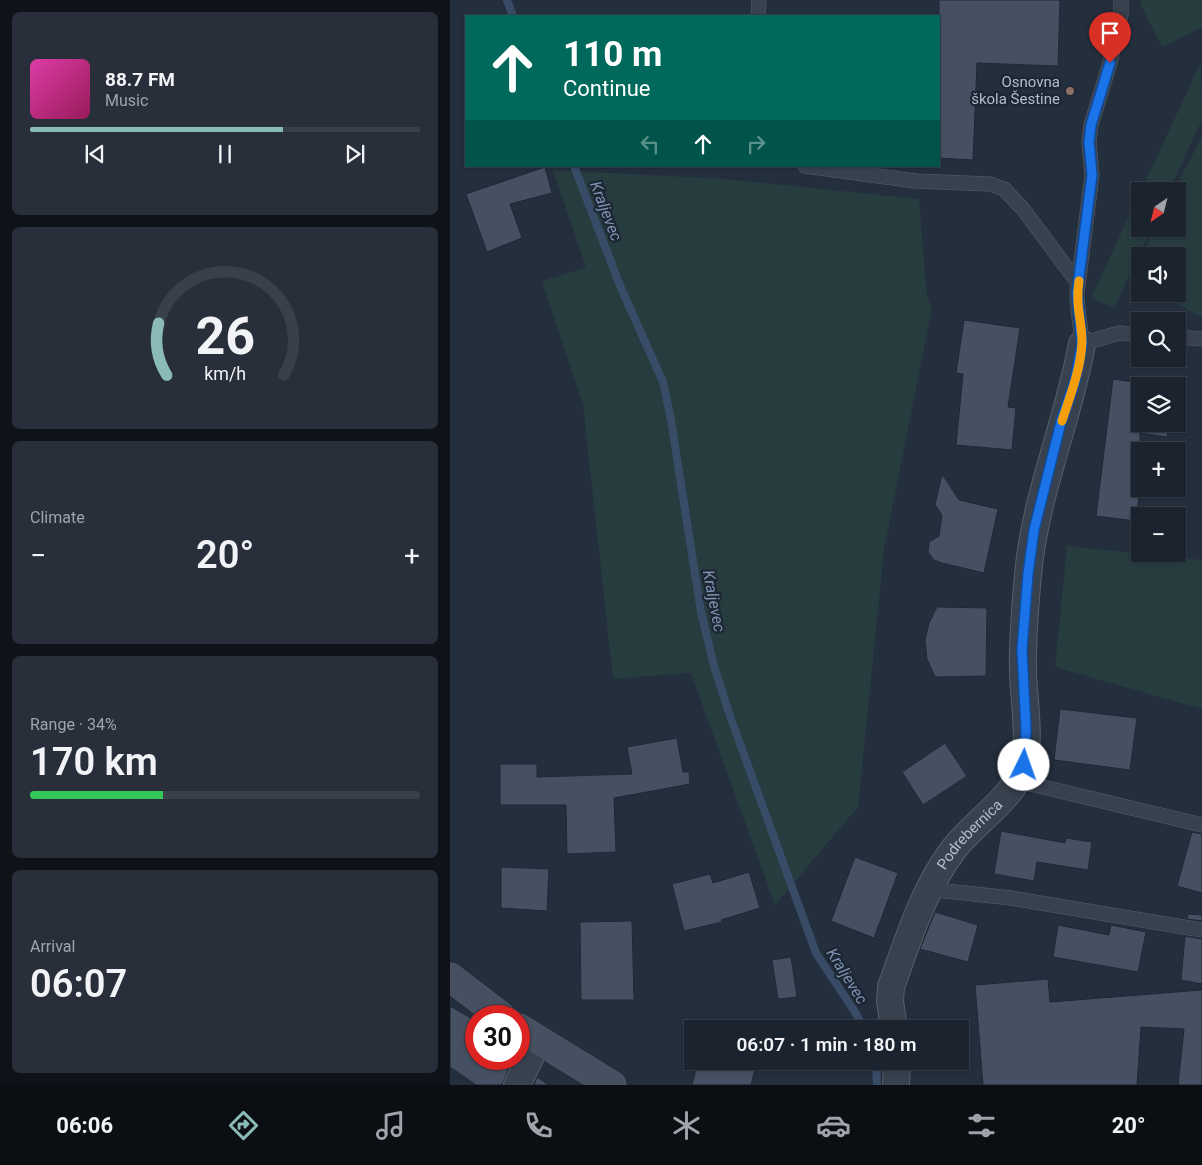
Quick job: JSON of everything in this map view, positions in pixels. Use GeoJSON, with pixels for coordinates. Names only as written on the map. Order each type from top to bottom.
{"type":"FeatureCollection","features":[{"type":"Feature","properties":{"kind":"main road"},"geometry":{"type":"LineString","coordinates":[[450,977],[487,1005]]}},
{"type":"Feature","properties":{"kind":"main road"},"geometry":{"type":"LineString","coordinates":[[530,1036],[612,1085]]}},
{"type":"Feature","properties":{"kind":"street","name":"Podrebernica"},"geometry":{"type":"LineString","coordinates":[[893,1020],[890,1001],[891,987],[928,890],[953,850],[1018,782],[1024,765],[1026,729],[1022,650],[1034,530],[1061,422],[1075,381],[1082,344]]}},
{"type":"Feature","properties":{"kind":"street"},"geometry":{"type":"LineString","coordinates":[[516,1085],[520,1070]]}},
{"type":"Feature","properties":{"kind":"street"},"geometry":{"type":"LineString","coordinates":[[896,1085],[897,1070]]}},
{"type":"Feature","properties":{"kind":"lane"},"geometry":{"type":"LineString","coordinates":[[758,0],[758,15]]}},
{"type":"Feature","properties":{"kind":"lane"},"geometry":{"type":"LineString","coordinates":[[1121,0],[1121,14],[1110,63],[1091,125],[1089,142],[1092,175],[1078,283],[1077,309],[1081,326],[1082,344],[1119,334],[1131,335]]}},
{"type":"Feature","properties":{"kind":"lane"},"geometry":{"type":"LineString","coordinates":[[812,167],[915,181],[990,184],[1004,189],[1023,209],[1078,283]]}},
{"type":"Feature","properties":{"kind":"lane"},"geometry":{"type":"LineString","coordinates":[[1186,338],[1202,339]]}},
{"type":"Feature","properties":{"kind":"lane"},"geometry":{"type":"LineString","coordinates":[[1018,782],[1202,825]]}},
{"type":"Feature","properties":{"kind":"lane"},"geometry":{"type":"LineString","coordinates":[[928,890],[1011,898],[1202,930]]}},
{"type":"Feature","properties":{"kind":"green space"},"geometry":{"type":"Polygon","coordinates":[[[1143,0],[1202,0],[1202,27],[1162,47],[1139,2],[1143,0]]]}},
{"type":"Feature","properties":{"kind":"green space"},"geometry":{"type":"Polygon","coordinates":[[[1201,62],[1202,120],[1173,182],[1145,182],[1201,62]]]}},
{"type":"Feature","properties":{"kind":"green space"},"geometry":{"type":"Polygon","coordinates":[[[1202,136],[1202,317],[1173,302],[1186,302],[1186,247],[1146,247],[1150,238],[1186,238],[1186,182],[1179,182],[1202,136]]]}},
{"type":"Feature","properties":{"kind":"green space"},"geometry":{"type":"Polygon","coordinates":[[[553,170],[725,179],[919,199],[927,298],[932,307],[884,550],[858,807],[775,905],[691,673],[613,679],[583,404],[542,281],[586,268],[553,170]]]}},
{"type":"Feature","properties":{"kind":"green space"},"geometry":{"type":"Polygon","coordinates":[[[1131,211],[1131,238],[1147,238],[1143,247],[1131,247],[1131,272],[1114,308],[1091,298],[1131,211]]]}},
{"type":"Feature","properties":{"kind":"green space"},"geometry":{"type":"Polygon","coordinates":[[[1067,546],[1131,553],[1131,562],[1186,562],[1186,558],[1202,560],[1202,709],[1055,667],[1067,546]]]}},
{"type":"Feature","properties":{"kind":"building"},"geometry":{"type":"Polygon","coordinates":[[[939,0],[1060,0],[1058,66],[977,63],[973,160],[940,158],[939,0]]]}},
{"type":"Feature","properties":{"kind":"building"},"geometry":{"type":"Polygon","coordinates":[[[545,167],[552,193],[510,204],[522,238],[487,252],[466,194],[545,167]]]}},
{"type":"Feature","properties":{"kind":"building"},"geometry":{"type":"Polygon","coordinates":[[[964,320],[1020,328],[1008,407],[1016,408],[1012,450],[956,445],[963,374],[956,373],[964,320]]]}},
{"type":"Feature","properties":{"kind":"building"},"geometry":{"type":"Polygon","coordinates":[[[1113,379],[1131,382],[1131,432],[1168,432],[1167,437],[1140,433],[1140,442],[1131,442],[1131,497],[1139,497],[1138,507],[1131,507],[1131,520],[1096,516],[1113,379]]]}},
{"type":"Feature","properties":{"kind":"building"},"geometry":{"type":"Polygon","coordinates":[[[942,474],[959,500],[998,509],[984,573],[934,560],[928,552],[929,542],[939,536],[942,515],[935,505],[942,474]]]}},
{"type":"Feature","properties":{"kind":"building"},"geometry":{"type":"Polygon","coordinates":[[[937,607],[987,608],[986,676],[935,677],[927,659],[925,640],[929,623],[937,607]]]}},
{"type":"Feature","properties":{"kind":"building"},"geometry":{"type":"Polygon","coordinates":[[[1060,709],[1137,718],[1130,770],[1054,760],[1060,709]]]}},
{"type":"Feature","properties":{"kind":"building"},"geometry":{"type":"Polygon","coordinates":[[[677,738],[683,772],[689,772],[690,784],[614,798],[616,852],[567,854],[566,805],[500,805],[500,764],[537,764],[537,777],[632,774],[627,747],[677,738]]]}},
{"type":"Feature","properties":{"kind":"building"},"geometry":{"type":"Polygon","coordinates":[[[945,743],[967,776],[923,805],[902,772],[945,743]]]}},
{"type":"Feature","properties":{"kind":"building"},"geometry":{"type":"Polygon","coordinates":[[[1001,831],[1065,843],[1066,838],[1092,842],[1088,870],[1037,862],[1034,881],[994,874],[1001,831]]]}},
{"type":"Feature","properties":{"kind":"building"},"geometry":{"type":"Polygon","coordinates":[[[1192,832],[1202,834],[1202,893],[1177,886],[1192,832]]]}},
{"type":"Feature","properties":{"kind":"building"},"geometry":{"type":"Polygon","coordinates":[[[855,857],[898,873],[874,938],[831,921],[855,857]]]}},
{"type":"Feature","properties":{"kind":"building"},"geometry":{"type":"Polygon","coordinates":[[[501,867],[549,869],[547,911],[501,908],[501,867]]]}},
{"type":"Feature","properties":{"kind":"building"},"geometry":{"type":"Polygon","coordinates":[[[749,872],[760,908],[721,920],[722,922],[684,931],[672,884],[710,874],[713,883],[749,872]]]}},
{"type":"Feature","properties":{"kind":"building"},"geometry":{"type":"Polygon","coordinates":[[[935,912],[978,925],[968,962],[920,949],[935,912]]]}},
{"type":"Feature","properties":{"kind":"building"},"geometry":{"type":"Polygon","coordinates":[[[1188,914],[1202,915],[1202,921],[1187,919],[1188,914]]]}},
{"type":"Feature","properties":{"kind":"building"},"geometry":{"type":"Polygon","coordinates":[[[632,921],[634,1000],[581,1000],[580,922],[632,921]]]}},
{"type":"Feature","properties":{"kind":"building"},"geometry":{"type":"Polygon","coordinates":[[[1058,925],[1109,935],[1111,925],[1146,932],[1138,972],[1053,957],[1058,925]]]}},
{"type":"Feature","properties":{"kind":"building"},"geometry":{"type":"Polygon","coordinates":[[[1185,936],[1202,939],[1202,984],[1181,980],[1185,936]]]}},
{"type":"Feature","properties":{"kind":"building"},"geometry":{"type":"Polygon","coordinates":[[[791,957],[797,997],[778,999],[772,960],[791,957]]]}},
{"type":"Feature","properties":{"kind":"building"},"geometry":{"type":"Polygon","coordinates":[[[1048,979],[1050,1002],[1202,990],[1202,1085],[1178,1085],[1184,1029],[1141,1027],[1137,1085],[983,1085],[975,985],[1048,979]]]}},
{"type":"Feature","properties":{"kind":"building"},"geometry":{"type":"Polygon","coordinates":[[[450,1006],[465,1015],[465,1070],[508,1070],[502,1085],[476,1085],[450,1067],[450,1006]]]}},
{"type":"Feature","properties":{"kind":"building"},"geometry":{"type":"Polygon","coordinates":[[[696,1070],[755,1070],[751,1085],[692,1085],[696,1070]]]}},
{"type":"Feature","properties":{"kind":"building"},"geometry":{"type":"Polygon","coordinates":[[[537,1077],[549,1085],[534,1085],[537,1077]]]}},
{"type":"Feature","properties":{"kind":"waterway","name":"Kraljevec"},"geometry":{"type":"LineString","coordinates":[[507,0],[513,15]]}},
{"type":"Feature","properties":{"kind":"waterway","name":"Kraljevec"},"geometry":{"type":"LineString","coordinates":[[574,167],[621,288],[663,382],[671,420],[701,612],[714,666],[730,716],[816,953],[859,1020]]}},
{"type":"Feature","properties":{"kind":"waterway","name":"Kraljevec"},"geometry":{"type":"LineString","coordinates":[[876,1070],[877,1085]]}},
{"type":"Feature","properties":{"kind":"slow traffic"},"geometry":{"type":"LineString","coordinates":[[1062,421],[1075,381],[1082,344],[1081,326],[1077,309],[1079,281]]}},
{"type":"Feature","properties":{"kind":"place","name":"Osnovna škola Šestine"},"geometry":{"type":"Point","coordinates":[1070,91]}},
{"type":"Feature","properties":{"kind":"route"},"geometry":{"type":"LineString","coordinates":[[1024,765],[1026,729],[1022,650],[1028,574],[1034,530],[1061,422],[1075,381],[1082,344],[1081,326],[1077,309],[1077,293],[1092,175],[1092,157],[1089,142],[1091,125],[1110,63]]}}]}
